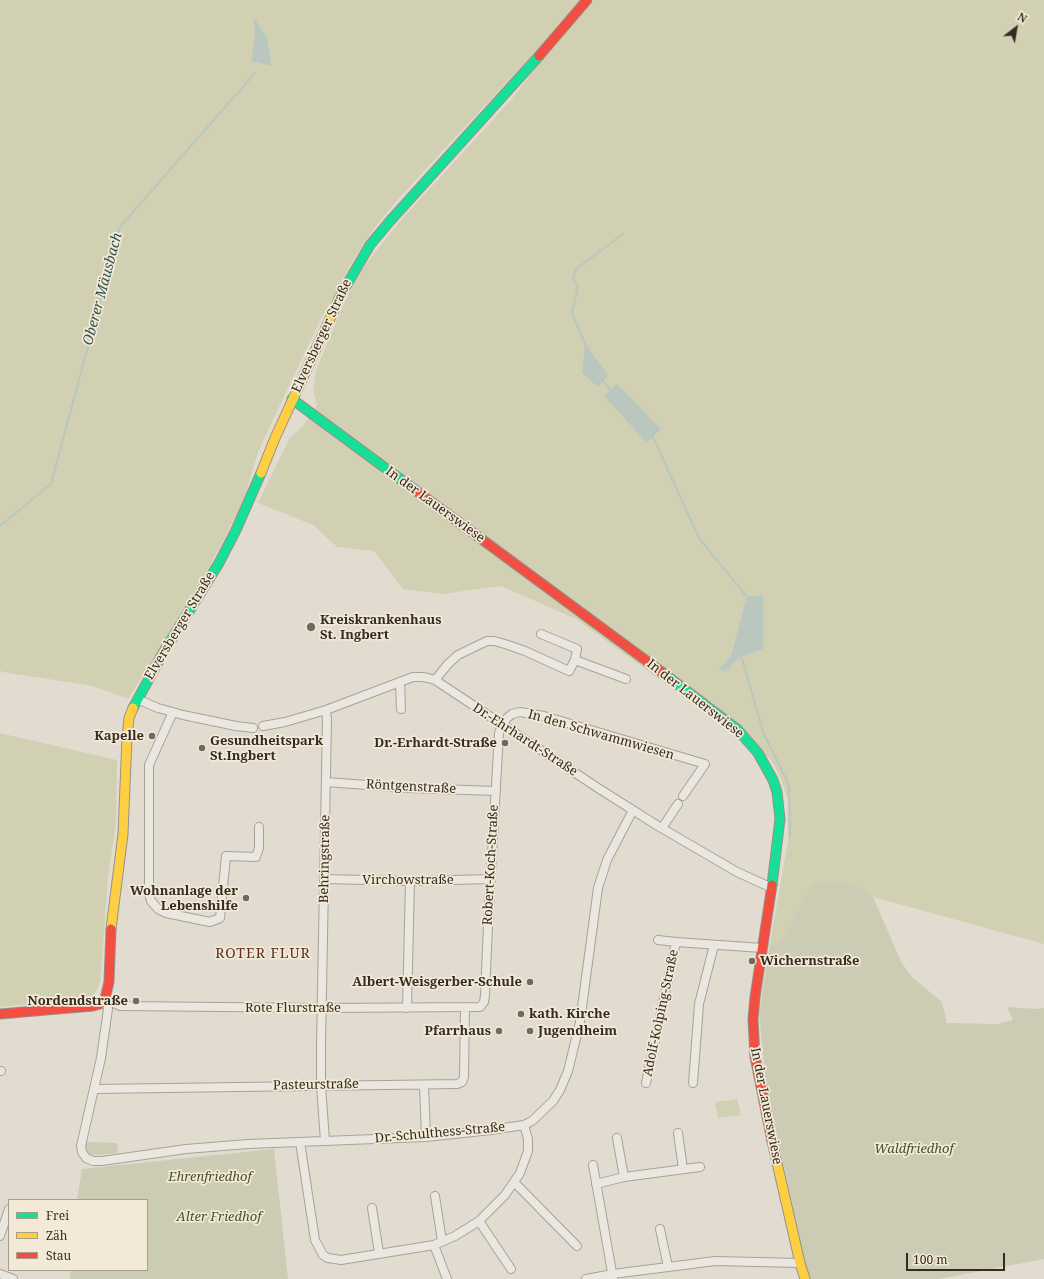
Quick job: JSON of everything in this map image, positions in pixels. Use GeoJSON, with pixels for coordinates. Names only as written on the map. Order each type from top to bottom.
{"type":"FeatureCollection","features":[{"type":"Feature","properties":{"kind":"main road","name":"Elversberger Straße"},"geometry":{"type":"LineString","coordinates":[[105,999],[109,982],[111,926],[122,834],[129,718],[137,699],[162,653],[219,563],[250,499],[292,400],[350,276],[370,245],[526,72],[587,0]]}},
{"type":"Feature","properties":{"kind":"main road","name":"In der Lauerswiese"},"geometry":{"type":"LineString","coordinates":[[292,400],[722,717],[750,742],[758,752],[773,780],[779,805],[779,834],[753,1019],[755,1057],[773,1146],[804,1279]]}},
{"type":"Feature","properties":{"kind":"main road"},"geometry":{"type":"LineString","coordinates":[[0,1014],[93,1006],[100,1004],[105,999]]}},
{"type":"Feature","properties":{"kind":"street"},"geometry":{"type":"LineString","coordinates":[[435,680],[448,664],[458,656],[487,641],[500,642],[525,651],[569,671],[575,660],[577,649],[541,634]]}},
{"type":"Feature","properties":{"kind":"street"},"geometry":{"type":"LineString","coordinates":[[575,660],[626,679]]}},
{"type":"Feature","properties":{"kind":"street","name":"Dr.-Ehrhardt-Straße"},"geometry":{"type":"LineString","coordinates":[[263,726],[285,722],[326,710],[400,682],[422,676],[435,680],[632,810],[737,872],[772,888]]}},
{"type":"Feature","properties":{"kind":"street"},"geometry":{"type":"LineString","coordinates":[[400,682],[401,709]]}},
{"type":"Feature","properties":{"kind":"street"},"geometry":{"type":"LineString","coordinates":[[137,699],[146,704],[172,712],[215,722],[254,728]]}},
{"type":"Feature","properties":{"kind":"street","name":"Behringstraße"},"geometry":{"type":"LineString","coordinates":[[325,1141],[321,1085],[326,710]]}},
{"type":"Feature","properties":{"kind":"street"},"geometry":{"type":"LineString","coordinates":[[172,712],[149,765],[149,893],[151,901],[158,909],[166,913],[210,922],[220,918],[226,856],[256,857],[259,848],[259,827]]}},
{"type":"Feature","properties":{"kind":"street","name":"In den Schwammwiesen"},"geometry":{"type":"LineString","coordinates":[[502,725],[512,714],[520,712],[531,713],[705,764],[683,796]]}},
{"type":"Feature","properties":{"kind":"street","name":"Robert-Koch-Straße"},"geometry":{"type":"LineString","coordinates":[[482,1004],[485,995],[499,733],[502,725]]}},
{"type":"Feature","properties":{"kind":"street","name":"Röntgenstraße"},"geometry":{"type":"LineString","coordinates":[[326,782],[409,788],[496,791]]}},
{"type":"Feature","properties":{"kind":"street"},"geometry":{"type":"LineString","coordinates":[[662,828],[678,804]]}},
{"type":"Feature","properties":{"kind":"street","name":"Dr.-Schulthess-Straße"},"geometry":{"type":"LineString","coordinates":[[94,1089],[81,1146],[82,1152],[86,1158],[93,1161],[194,1148],[248,1144],[426,1137],[491,1130],[524,1125],[532,1121],[553,1101],[560,1090],[570,1066],[580,1022],[598,888],[607,860],[632,810]]}},
{"type":"Feature","properties":{"kind":"street","name":"Virchowstraße"},"geometry":{"type":"LineString","coordinates":[[324,879],[410,881],[491,879]]}},
{"type":"Feature","properties":{"kind":"street"},"geometry":{"type":"LineString","coordinates":[[407,1008],[410,881]]}},
{"type":"Feature","properties":{"kind":"street"},"geometry":{"type":"LineString","coordinates":[[658,940],[762,948]]}},
{"type":"Feature","properties":{"kind":"street","name":"Adolf-Kolping-Straße"},"geometry":{"type":"LineString","coordinates":[[646,1083],[676,942]]}},
{"type":"Feature","properties":{"kind":"street"},"geometry":{"type":"LineString","coordinates":[[693,1083],[699,1004],[714,945]]}},
{"type":"Feature","properties":{"kind":"street"},"geometry":{"type":"LineString","coordinates":[[94,1089],[108,1009],[105,999]]}},
{"type":"Feature","properties":{"kind":"street","name":"Rote Flurstraße"},"geometry":{"type":"LineString","coordinates":[[105,999],[120,1006],[407,1008],[480,1007],[482,1004]]}},
{"type":"Feature","properties":{"kind":"street","name":"Pasteurstraße"},"geometry":{"type":"LineString","coordinates":[[94,1089],[457,1084],[462,1082],[464,1078],[465,1007]]}},
{"type":"Feature","properties":{"kind":"street"},"geometry":{"type":"LineString","coordinates":[[424,1085],[426,1137]]}},
{"type":"Feature","properties":{"kind":"street"},"geometry":{"type":"LineString","coordinates":[[300,1142],[315,1240],[323,1255],[335,1260],[434,1245],[467,1229],[479,1221],[504,1195],[520,1173],[528,1151],[528,1139],[524,1125]]}},
{"type":"Feature","properties":{"kind":"street"},"geometry":{"type":"LineString","coordinates":[[678,1133],[683,1169]]}},
{"type":"Feature","properties":{"kind":"street"},"geometry":{"type":"LineString","coordinates":[[618,1138],[624,1177]]}},
{"type":"Feature","properties":{"kind":"street"},"geometry":{"type":"LineString","coordinates":[[593,1165],[613,1277]]}},
{"type":"Feature","properties":{"kind":"street"},"geometry":{"type":"LineString","coordinates":[[596,1184],[624,1177],[700,1167]]}},
{"type":"Feature","properties":{"kind":"street"},"geometry":{"type":"LineString","coordinates":[[514,1182],[577,1246]]}},
{"type":"Feature","properties":{"kind":"street"},"geometry":{"type":"LineString","coordinates":[[436,1196],[442,1242]]}},
{"type":"Feature","properties":{"kind":"street"},"geometry":{"type":"LineString","coordinates":[[372,1208],[378,1253]]}},
{"type":"Feature","properties":{"kind":"street"},"geometry":{"type":"LineString","coordinates":[[0,1236],[8,1212]]}},
{"type":"Feature","properties":{"kind":"street"},"geometry":{"type":"LineString","coordinates":[[479,1221],[511,1269]]}},
{"type":"Feature","properties":{"kind":"street"},"geometry":{"type":"LineString","coordinates":[[660,1229],[668,1267]]}},
{"type":"Feature","properties":{"kind":"street"},"geometry":{"type":"LineString","coordinates":[[434,1245],[447,1279]]}},
{"type":"Feature","properties":{"kind":"street"},"geometry":{"type":"LineString","coordinates":[[586,1279],[613,1277],[668,1267],[715,1261],[800,1263]]}},
{"type":"Feature","properties":{"kind":"street"},"geometry":{"type":"LineString","coordinates":[[0,1274],[13,1279]]}},
{"type":"Feature","properties":{"kind":"shaded area"},"geometry":{"type":"Polygon","coordinates":[[[0,0],[580,0],[546,40],[399,198],[375,227],[352,262],[321,319],[258,452],[244,499],[222,543],[196,591],[128,699],[93,686],[2,672],[0,670],[0,0]],[[253,17],[255,34],[251,61],[272,66],[267,38],[253,17]]]}},
{"type":"Feature","properties":{"kind":"shaded area"},"geometry":{"type":"Polygon","coordinates":[[[594,0],[1044,0],[1044,944],[873,897],[865,890],[808,889],[785,936],[776,943],[770,943],[788,841],[788,800],[781,779],[768,757],[755,756],[728,729],[576,619],[501,586],[442,594],[403,589],[374,551],[337,547],[313,525],[258,503],[290,437],[303,426],[317,405],[313,389],[316,370],[342,308],[359,274],[401,220],[510,101],[535,69],[594,0]],[[763,649],[731,656],[719,669],[740,657],[763,649]]]}},
{"type":"Feature","properties":{"kind":"shaded area"},"geometry":{"type":"Polygon","coordinates":[[[253,16],[267,38],[272,66],[251,61],[255,34],[253,16]]]}},
{"type":"Feature","properties":{"kind":"shaded area"},"geometry":{"type":"Polygon","coordinates":[[[585,343],[608,375],[598,387],[582,373],[585,343]]]}},
{"type":"Feature","properties":{"kind":"shaded area"},"geometry":{"type":"Polygon","coordinates":[[[617,384],[661,429],[647,443],[604,396],[617,384]]]}},
{"type":"Feature","properties":{"kind":"shaded area"},"geometry":{"type":"Polygon","coordinates":[[[747,596],[763,596],[763,649],[740,657],[725,672],[719,669],[731,656],[747,596]]]}},
{"type":"Feature","properties":{"kind":"shaded area"},"geometry":{"type":"Polygon","coordinates":[[[0,733],[117,760],[116,823],[108,878],[100,983],[95,993],[89,999],[0,1007],[0,733]]]}},
{"type":"Feature","properties":{"kind":"shaded area"},"geometry":{"type":"Polygon","coordinates":[[[737,1099],[741,1115],[718,1118],[715,1102],[737,1099]]]}},
{"type":"Feature","properties":{"kind":"green space","name":"Waldfriedhof"},"geometry":{"type":"Polygon","coordinates":[[[829,881],[852,885],[865,890],[873,897],[901,962],[913,978],[942,1002],[947,1023],[997,1024],[1013,1020],[1007,1007],[1044,1008],[1044,1259],[939,1279],[810,1279],[797,1229],[766,1086],[759,1013],[770,943],[776,943],[785,936],[808,889],[818,882],[829,881]]]}},
{"type":"Feature","properties":{"kind":"green space"},"geometry":{"type":"Polygon","coordinates":[[[86,1142],[117,1143],[118,1153],[99,1155],[88,1154],[86,1142]]]}},
{"type":"Feature","properties":{"kind":"green space","name":"Alter Friedhof"},"geometry":{"type":"Polygon","coordinates":[[[274,1149],[288,1279],[70,1279],[71,1271],[148,1271],[148,1199],[77,1199],[82,1169],[274,1149]]]}},
{"type":"Feature","properties":{"kind":"waterway","name":"Oberer Mäusbach"},"geometry":{"type":"LineString","coordinates":[[0,526],[51,484],[120,227],[255,73]]}},
{"type":"Feature","properties":{"kind":"waterway"},"geometry":{"type":"LineString","coordinates":[[586,346],[572,313],[578,287],[573,278],[576,269],[623,234]]}},
{"type":"Feature","properties":{"kind":"waterway"},"geometry":{"type":"LineString","coordinates":[[603,380],[611,391]]}},
{"type":"Feature","properties":{"kind":"waterway"},"geometry":{"type":"LineString","coordinates":[[652,435],[699,538],[747,597]]}},
{"type":"Feature","properties":{"kind":"waterway"},"geometry":{"type":"LineString","coordinates":[[741,655],[763,732],[789,785],[790,836]]}},
{"type":"Feature","properties":{"kind":"traffic: fast"},"geometry":{"type":"LineString","coordinates":[[334,310],[339,298],[370,245],[539,56]]}},
{"type":"Feature","properties":{"kind":"traffic: fast"},"geometry":{"type":"LineString","coordinates":[[292,399],[415,490]]}},
{"type":"Feature","properties":{"kind":"traffic: fast"},"geometry":{"type":"LineString","coordinates":[[133,708],[163,653],[219,563],[236,530],[261,473]]}},
{"type":"Feature","properties":{"kind":"traffic: fast"},"geometry":{"type":"LineString","coordinates":[[663,673],[738,730],[758,753],[773,780],[777,792],[780,819],[772,885]]}},
{"type":"Feature","properties":{"kind":"traffic: slow"},"geometry":{"type":"LineString","coordinates":[[261,473],[275,438],[334,310]]}},
{"type":"Feature","properties":{"kind":"traffic: slow"},"geometry":{"type":"LineString","coordinates":[[111,929],[123,834],[127,738],[129,718],[133,708]]}},
{"type":"Feature","properties":{"kind":"traffic: slow"},"geometry":{"type":"LineString","coordinates":[[772,1141],[805,1279]]}},
{"type":"Feature","properties":{"kind":"traffic: jam"},"geometry":{"type":"LineString","coordinates":[[539,56],[587,0]]}},
{"type":"Feature","properties":{"kind":"traffic: jam"},"geometry":{"type":"LineString","coordinates":[[415,490],[663,673]]}},
{"type":"Feature","properties":{"kind":"traffic: jam"},"geometry":{"type":"LineString","coordinates":[[772,885],[753,1019],[755,1057],[772,1141]]}},
{"type":"Feature","properties":{"kind":"traffic: jam"},"geometry":{"type":"LineString","coordinates":[[0,1014],[93,1006],[100,1004],[105,999],[109,982],[111,929]]}},
{"type":"Feature","properties":{"kind":"place","name":"Kreiskrankenhaus St. Ingbert"},"geometry":{"type":"Point","coordinates":[311,627]}},
{"type":"Feature","properties":{"kind":"place","name":"Kapelle"},"geometry":{"type":"Point","coordinates":[152,736]}},
{"type":"Feature","properties":{"kind":"place","name":"Dr.-Erhardt-Straße"},"geometry":{"type":"Point","coordinates":[505,743]}},
{"type":"Feature","properties":{"kind":"place","name":"Gesundheitspark St.Ingbert"},"geometry":{"type":"Point","coordinates":[202,748]}},
{"type":"Feature","properties":{"kind":"place","name":"Wohnanlage der Lebenshilfe"},"geometry":{"type":"Point","coordinates":[246,898]}},
{"type":"Feature","properties":{"kind":"place","name":"Wichernstraße"},"geometry":{"type":"Point","coordinates":[752,961]}},
{"type":"Feature","properties":{"kind":"place","name":"Albert-Weisgerber-Schule"},"geometry":{"type":"Point","coordinates":[530,982]}},
{"type":"Feature","properties":{"kind":"place","name":"Nordendstraße"},"geometry":{"type":"Point","coordinates":[136,1001]}},
{"type":"Feature","properties":{"kind":"place","name":"kath. Kirche"},"geometry":{"type":"Point","coordinates":[521,1014]}},
{"type":"Feature","properties":{"kind":"place","name":"Pfarrhaus"},"geometry":{"type":"Point","coordinates":[499,1031]}},
{"type":"Feature","properties":{"kind":"place","name":"Jugendheim"},"geometry":{"type":"Point","coordinates":[530,1031]}},
{"type":"Feature","properties":{"kind":"district","name":"ROTER FLUR"},"geometry":{"type":"Point","coordinates":[263,954]}},
{"type":"Feature","properties":{"kind":"park label","name":"Ehrenfriedhof"},"geometry":{"type":"Point","coordinates":[210,1177]}}]}
